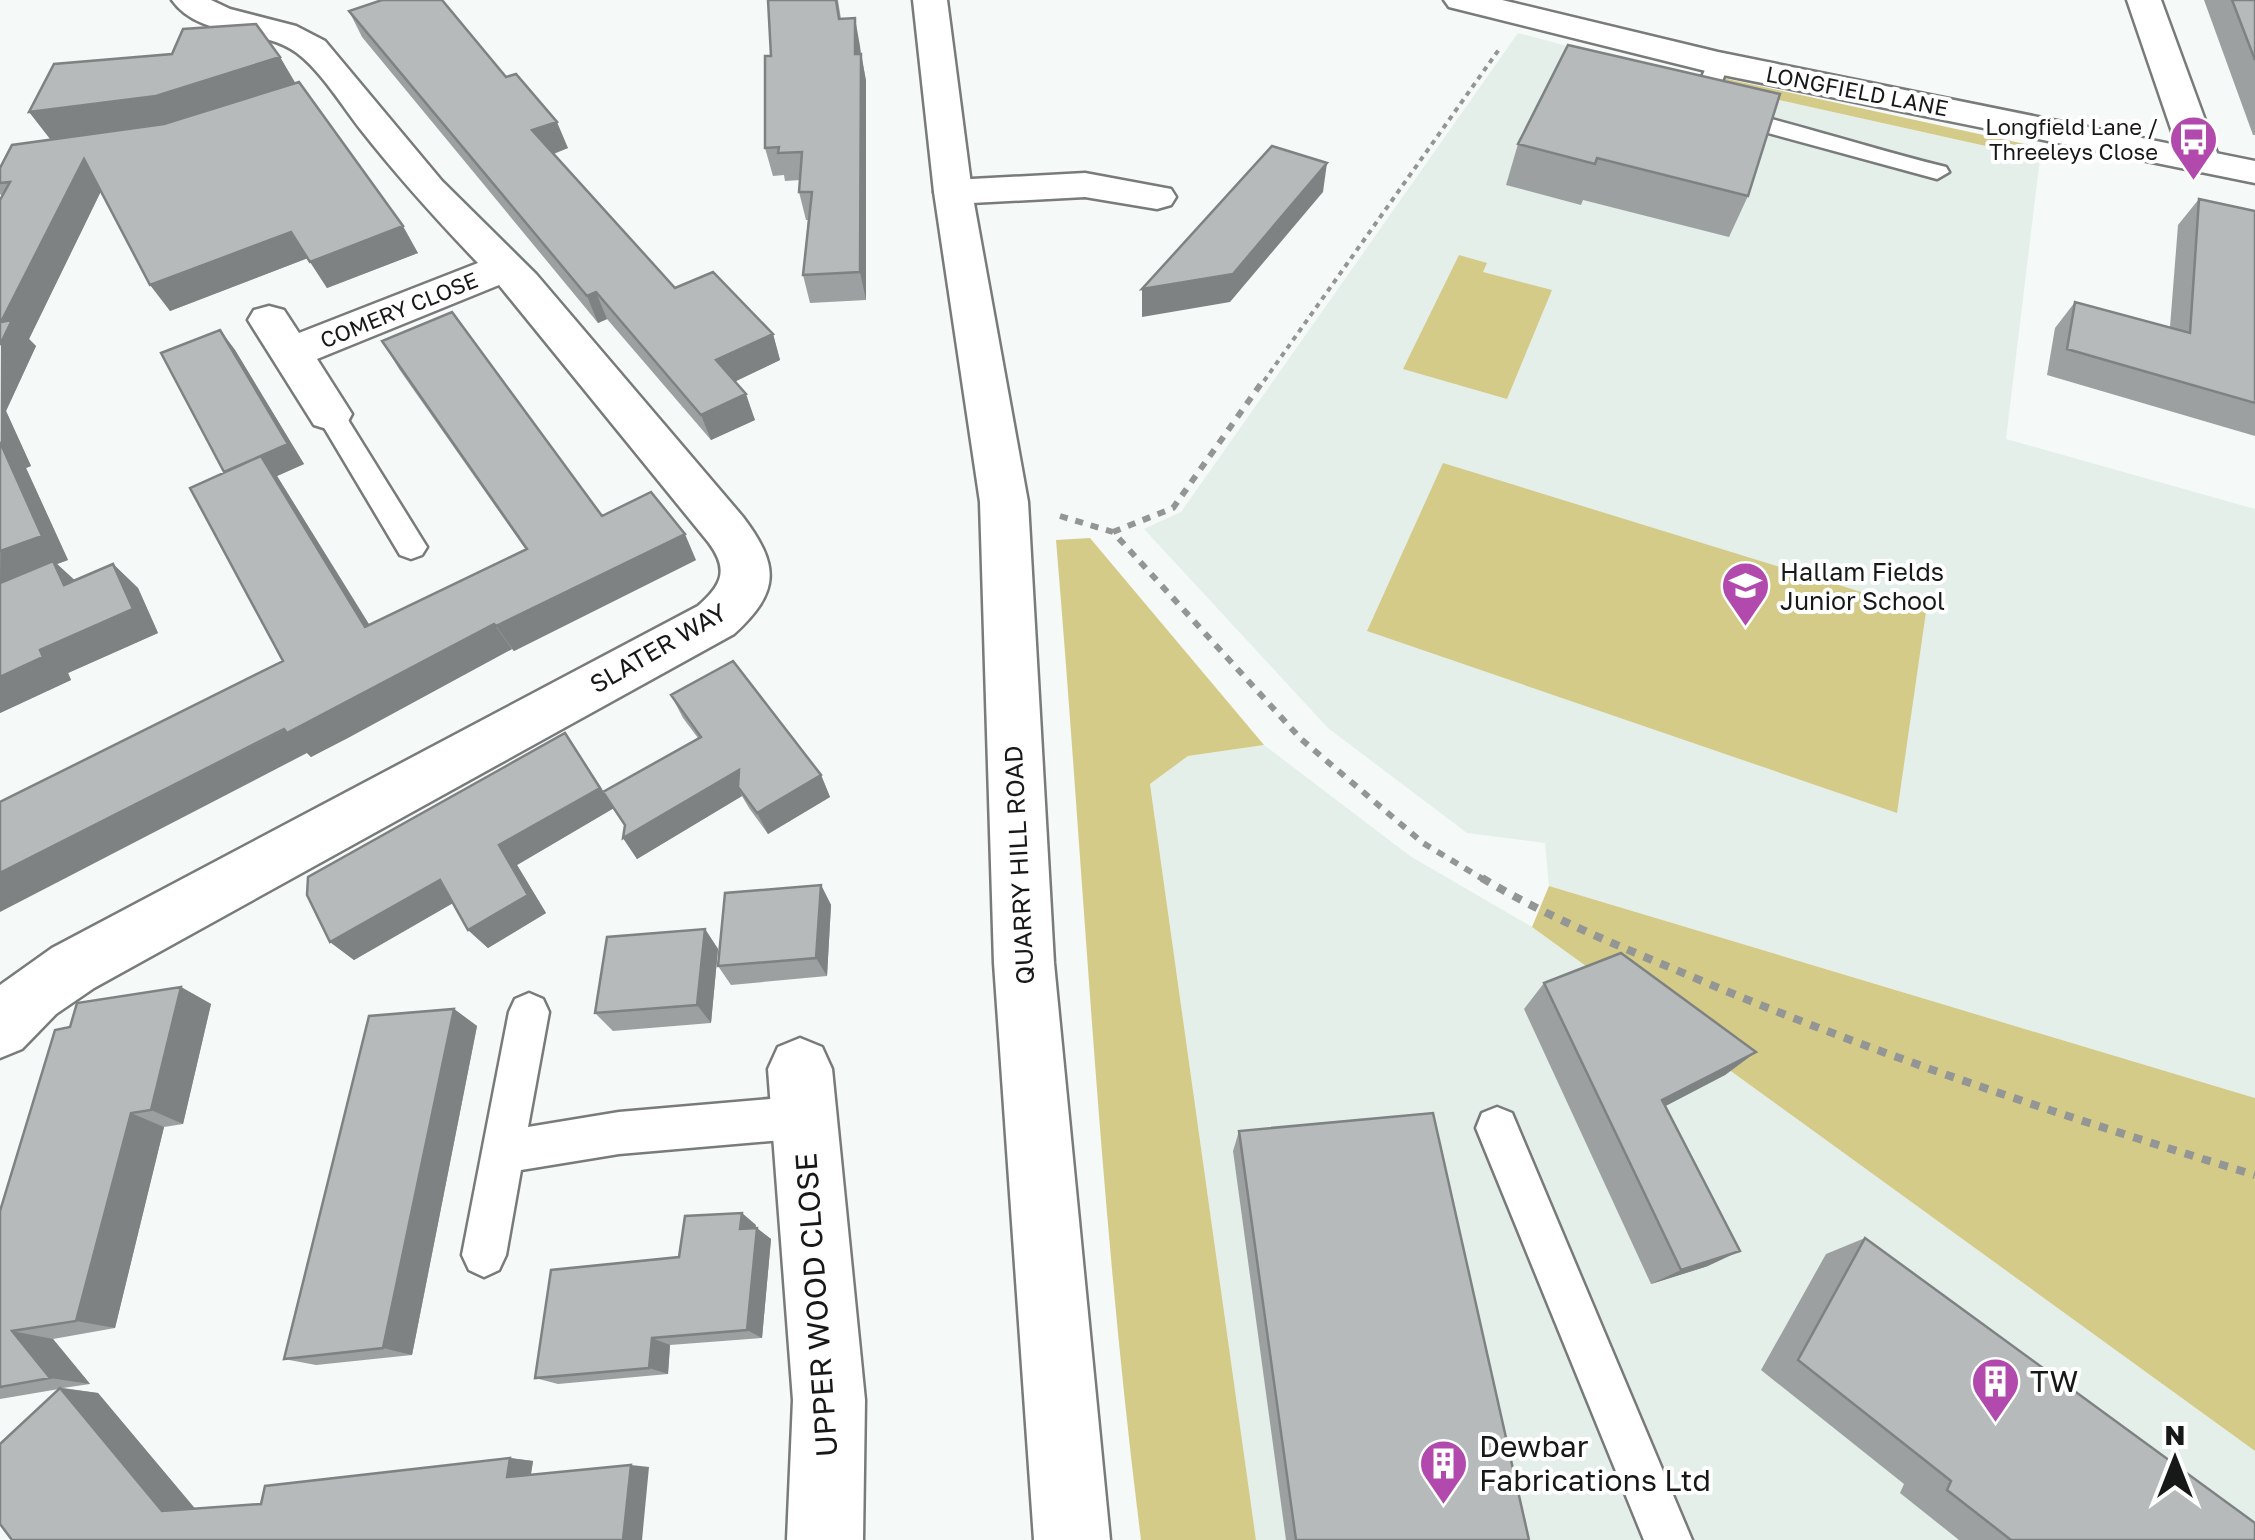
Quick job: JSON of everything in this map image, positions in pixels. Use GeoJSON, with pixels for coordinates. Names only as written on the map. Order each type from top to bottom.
{"type":"FeatureCollection","features":[{"type":"Feature","properties":{"kind":"street","name":"SLATER WAY"},"geometry":{"type":"LineString","coordinates":[[0,1028],[34,994],[73,968],[716,620],[742,596],[749,569],[739,546],[506,267],[322,91],[306,42],[214,16],[189,0]]}},
{"type":"Feature","properties":{"kind":"street","name":"QUARRY HILL ROAD"},"geometry":{"type":"LineString","coordinates":[[930,0],[953,192],[1006,518],[1024,963],[1072,1540]]}},
{"type":"Feature","properties":{"kind":"street","name":"LONGFIELD LANE"},"geometry":{"type":"LineString","coordinates":[[1460,0],[1718,63],[2255,172]]}},
{"type":"Feature","properties":{"kind":"street"},"geometry":{"type":"LineString","coordinates":[[2144,0],[2201,161]]}},
{"type":"Feature","properties":{"kind":"street"},"geometry":{"type":"LineString","coordinates":[[953,192],[1064,184],[1110,187],[1157,197]]}},
{"type":"Feature","properties":{"kind":"street","name":"COMERY CLOSE"},"geometry":{"type":"LineString","coordinates":[[330,414],[280,337],[506,267]]}},
{"type":"Feature","properties":{"kind":"street","name":"UPPER WOOD CLOSE"},"geometry":{"type":"LineString","coordinates":[[802,1093],[829,1400],[825,1540]]}},
{"type":"Feature","properties":{"kind":"lane"},"geometry":{"type":"LineString","coordinates":[[1718,63],[1710,84],[1718,105],[1732,116],[1846,144],[1867,156],[1937,172]]}},
{"type":"Feature","properties":{"kind":"lane","name":"COMERY CLOSE"},"geometry":{"type":"LineString","coordinates":[[330,414],[410,547]]}},
{"type":"Feature","properties":{"kind":"lane"},"geometry":{"type":"LineString","coordinates":[[484,1255],[529,1012]]}},
{"type":"Feature","properties":{"kind":"lane"},"geometry":{"type":"LineString","coordinates":[[504,1152],[618,1133],[802,1093]]}},
{"type":"Feature","properties":{"kind":"lane"},"geometry":{"type":"LineString","coordinates":[[1497,1128],[1668,1540]]}},
{"type":"Feature","properties":{"kind":"path"},"geometry":{"type":"LineString","coordinates":[[1113,532],[1173,508],[1507,39]]}},
{"type":"Feature","properties":{"kind":"path"},"geometry":{"type":"LineString","coordinates":[[1049,510],[1113,532],[1301,739],[1423,843],[1538,912],[1819,1030],[2113,1132],[2255,1175]]}},
{"type":"Feature","properties":{"kind":"shaded area","name":"Hallam Fields Junior School"},"geometry":{"type":"Polygon","coordinates":[[[1518,33],[1720,87],[2040,158],[2006,439],[2255,509],[2255,1098],[1549,886],[1545,843],[1467,833],[1328,728],[1144,529],[1181,512],[1518,33]]]}},
{"type":"Feature","properties":{"kind":"shaded area"},"geometry":{"type":"Polygon","coordinates":[[[1723,78],[2039,147],[2040,158],[1720,87],[1723,78]]]}},
{"type":"Feature","properties":{"kind":"shaded area"},"geometry":{"type":"Polygon","coordinates":[[[1459,255],[1487,263],[1483,272],[1552,290],[1507,399],[1403,369],[1459,255]]]}},
{"type":"Feature","properties":{"kind":"shaded area"},"geometry":{"type":"Polygon","coordinates":[[[1443,463],[1926,612],[1897,813],[1367,631],[1443,463]]]}},
{"type":"Feature","properties":{"kind":"shaded area"},"geometry":{"type":"Polygon","coordinates":[[[1090,538],[1264,745],[1188,756],[1150,784],[1256,1540],[1141,1540],[1103,1165],[1056,540],[1090,538]]]}},
{"type":"Feature","properties":{"kind":"shaded area"},"geometry":{"type":"Polygon","coordinates":[[[1264,745],[1410,856],[1532,927],[2255,1451],[2255,1540],[1256,1540],[1150,784],[1188,756],[1264,745]]]}},
{"type":"Feature","properties":{"kind":"shaded area"},"geometry":{"type":"Polygon","coordinates":[[[1549,886],[2255,1098],[2255,1451],[1532,927],[1549,886]]]}},
{"type":"Feature","properties":{"kind":"building"},"geometry":{"type":"Polygon","coordinates":[[[382,0],[442,0],[506,77],[516,74],[557,122],[532,130],[675,288],[713,272],[773,334],[716,360],[746,394],[701,415],[596,292],[587,296],[349,11],[382,0]]]}},
{"type":"Feature","properties":{"kind":"building"},"geometry":{"type":"Polygon","coordinates":[[[768,0],[836,0],[839,19],[855,18],[855,54],[861,54],[860,272],[803,275],[812,192],[799,192],[802,152],[778,153],[779,147],[765,148],[765,56],[771,56],[768,0]]]}},
{"type":"Feature","properties":{"kind":"building"},"geometry":{"type":"Polygon","coordinates":[[[2232,0],[2255,0],[2255,60],[2232,0]]]}},
{"type":"Feature","properties":{"kind":"building"},"geometry":{"type":"Polygon","coordinates":[[[256,24],[280,57],[156,96],[29,112],[54,64],[172,54],[183,29],[256,24]]]}},
{"type":"Feature","properties":{"kind":"building"},"geometry":{"type":"Polygon","coordinates":[[[1568,45],[1780,94],[1748,196],[1597,158],[1595,164],[1518,144],[1568,45]]]}},
{"type":"Feature","properties":{"kind":"building"},"geometry":{"type":"Polygon","coordinates":[[[299,82],[403,226],[310,262],[291,232],[150,285],[84,159],[1,322],[12,320],[0,345],[0,200],[10,182],[0,183],[0,168],[12,145],[164,124],[299,82]]]}},
{"type":"Feature","properties":{"kind":"building"},"geometry":{"type":"Polygon","coordinates":[[[1272,146],[1327,163],[1233,274],[1142,289],[1272,146]]]}},
{"type":"Feature","properties":{"kind":"building"},"geometry":{"type":"Polygon","coordinates":[[[2199,199],[2255,211],[2255,403],[2067,349],[2075,302],[2190,333],[2199,199]]]}},
{"type":"Feature","properties":{"kind":"building"},"geometry":{"type":"Polygon","coordinates":[[[452,312],[602,516],[651,492],[685,534],[494,624],[287,733],[284,729],[0,873],[0,802],[283,661],[190,488],[261,456],[365,627],[527,549],[382,341],[452,312]]]}},
{"type":"Feature","properties":{"kind":"building"},"geometry":{"type":"Polygon","coordinates":[[[220,330],[288,444],[224,472],[161,353],[220,330]]]}},
{"type":"Feature","properties":{"kind":"building"},"geometry":{"type":"Polygon","coordinates":[[[0,442],[42,536],[0,551],[0,442]]]}},
{"type":"Feature","properties":{"kind":"building"},"geometry":{"type":"Polygon","coordinates":[[[53,561],[64,585],[113,564],[133,609],[40,650],[43,657],[0,677],[0,583],[53,561]]]}},
{"type":"Feature","properties":{"kind":"building"},"geometry":{"type":"Polygon","coordinates":[[[733,661],[821,775],[757,813],[738,787],[739,770],[623,838],[625,825],[603,792],[701,737],[671,695],[733,661]]]}},
{"type":"Feature","properties":{"kind":"building"},"geometry":{"type":"Polygon","coordinates":[[[565,733],[600,788],[499,845],[528,895],[468,930],[440,880],[330,942],[307,895],[308,877],[565,733]]]}},
{"type":"Feature","properties":{"kind":"building"},"geometry":{"type":"Polygon","coordinates":[[[821,885],[816,958],[718,966],[725,893],[821,885]]]}},
{"type":"Feature","properties":{"kind":"building"},"geometry":{"type":"Polygon","coordinates":[[[705,929],[697,1005],[595,1013],[607,937],[705,929]]]}},
{"type":"Feature","properties":{"kind":"building"},"geometry":{"type":"Polygon","coordinates":[[[1621,953],[1756,1052],[1662,1100],[1740,1251],[1681,1270],[1544,983],[1621,953]]]}},
{"type":"Feature","properties":{"kind":"building"},"geometry":{"type":"Polygon","coordinates":[[[181,987],[151,1110],[131,1113],[76,1321],[12,1331],[50,1378],[0,1387],[0,1211],[55,1030],[70,1027],[77,1003],[181,987]]]}},
{"type":"Feature","properties":{"kind":"building"},"geometry":{"type":"Polygon","coordinates":[[[454,1009],[383,1348],[284,1359],[369,1016],[454,1009]]]}},
{"type":"Feature","properties":{"kind":"building"},"geometry":{"type":"Polygon","coordinates":[[[1433,1113],[1529,1540],[1296,1540],[1239,1131],[1433,1113]]]}},
{"type":"Feature","properties":{"kind":"building"},"geometry":{"type":"Polygon","coordinates":[[[742,1213],[740,1229],[757,1228],[747,1330],[652,1338],[649,1368],[535,1378],[551,1270],[679,1257],[685,1216],[742,1213]]]}},
{"type":"Feature","properties":{"kind":"building"},"geometry":{"type":"Polygon","coordinates":[[[1865,1238],[2255,1523],[2255,1540],[2011,1540],[1947,1490],[1951,1481],[1798,1360],[1865,1238]]]}},
{"type":"Feature","properties":{"kind":"building"},"geometry":{"type":"Polygon","coordinates":[[[60,1388],[162,1511],[261,1504],[265,1486],[510,1458],[507,1477],[631,1465],[623,1540],[12,1540],[0,1524],[0,1444],[60,1388]]]}},
{"type":"Feature","properties":{"kind":"place","name":"Longfield Lane / Threeleys Close"},"geometry":{"type":"Point","coordinates":[2193,182]}},
{"type":"Feature","properties":{"kind":"place","name":"Hallam Fields Junior School"},"geometry":{"type":"Point","coordinates":[1745,628]}},
{"type":"Feature","properties":{"kind":"place","name":"TW"},"geometry":{"type":"Point","coordinates":[1995,1424]}},
{"type":"Feature","properties":{"kind":"place","name":"Dewbar Fabrications Ltd"},"geometry":{"type":"Point","coordinates":[1444,1506]}}]}
